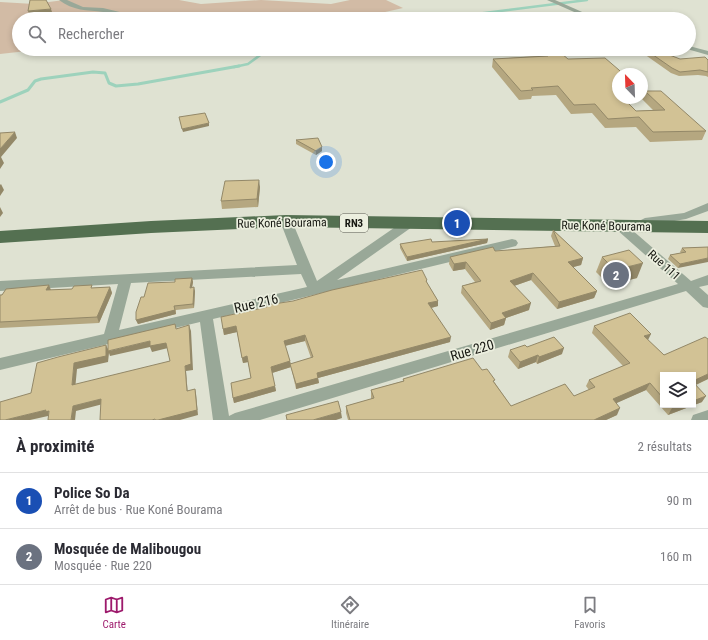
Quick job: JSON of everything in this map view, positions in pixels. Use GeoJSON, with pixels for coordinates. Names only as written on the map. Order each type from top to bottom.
{"type":"FeatureCollection","features":[{"type":"Feature","properties":{"kind":"highway","name":"Rue Koné Bourama"},"geometry":{"type":"LineString","coordinates":[[0,237],[151,227],[286,221],[408,224],[708,227]]}},
{"type":"Feature","properties":{"kind":"street"},"geometry":{"type":"LineString","coordinates":[[62,0],[82,9],[113,12]]}},
{"type":"Feature","properties":{"kind":"street"},"geometry":{"type":"LineString","coordinates":[[550,0],[578,12]]}},
{"type":"Feature","properties":{"kind":"street"},"geometry":{"type":"LineString","coordinates":[[696,50],[708,53]]}},
{"type":"Feature","properties":{"kind":"street"},"geometry":{"type":"LineString","coordinates":[[620,226],[678,218],[695,213],[708,206]]}},
{"type":"Feature","properties":{"kind":"street"},"geometry":{"type":"LineString","coordinates":[[286,221],[305,269],[316,289],[408,224]]}},
{"type":"Feature","properties":{"kind":"street","name":"Rue 111"},"geometry":{"type":"LineString","coordinates":[[620,226],[708,304]]}},
{"type":"Feature","properties":{"kind":"street","name":"Rue 216"},"geometry":{"type":"LineString","coordinates":[[0,364],[512,243]]}},
{"type":"Feature","properties":{"kind":"street"},"geometry":{"type":"LineString","coordinates":[[0,286],[305,269]]}},
{"type":"Feature","properties":{"kind":"street"},"geometry":{"type":"LineString","coordinates":[[110,338],[126,279]]}},
{"type":"Feature","properties":{"kind":"street","name":"Rue 220"},"geometry":{"type":"LineString","coordinates":[[235,420],[708,280]]}},
{"type":"Feature","properties":{"kind":"street"},"geometry":{"type":"LineString","coordinates":[[206,315],[221,420]]}},
{"type":"Feature","properties":{"kind":"street"},"geometry":{"type":"LineString","coordinates":[[699,420],[708,417]]}},
{"type":"Feature","properties":{"kind":"shaded area"},"geometry":{"type":"Polygon","coordinates":[[[64,0],[179,0],[201,4],[261,0],[331,4],[350,0],[386,0],[403,8],[385,12],[12,12],[12,53],[0,54],[0,2],[34,4],[64,0]]]}},
{"type":"Feature","properties":{"kind":"building"},"geometry":{"type":"Polygon","coordinates":[[[30,0],[46,0],[51,9],[28,11],[30,0]]]}},
{"type":"Feature","properties":{"kind":"building"},"geometry":{"type":"Polygon","coordinates":[[[548,56],[564,56],[568,59],[605,58],[617,68],[612,68],[612,104],[629,104],[636,111],[665,110],[648,94],[648,91],[661,91],[706,131],[653,132],[639,117],[608,119],[595,104],[574,105],[558,86],[531,88],[533,90],[521,91],[493,59],[548,56]]]}},
{"type":"Feature","properties":{"kind":"building"},"geometry":{"type":"Polygon","coordinates":[[[655,56],[672,56],[680,59],[705,57],[708,60],[708,72],[700,70],[680,72],[655,56]]]}},
{"type":"Feature","properties":{"kind":"building"},"geometry":{"type":"Polygon","coordinates":[[[205,113],[209,123],[182,129],[179,117],[205,113]]]}},
{"type":"Feature","properties":{"kind":"building"},"geometry":{"type":"Polygon","coordinates":[[[15,132],[0,149],[0,133],[15,132]]]}},
{"type":"Feature","properties":{"kind":"building"},"geometry":{"type":"Polygon","coordinates":[[[318,138],[322,147],[316,151],[296,140],[318,138]]]}},
{"type":"Feature","properties":{"kind":"building"},"geometry":{"type":"Polygon","coordinates":[[[259,180],[257,199],[221,201],[225,181],[259,180]]]}},
{"type":"Feature","properties":{"kind":"building"},"geometry":{"type":"Polygon","coordinates":[[[553,230],[583,258],[568,262],[597,291],[559,302],[533,273],[510,281],[531,303],[502,313],[506,318],[491,323],[462,286],[481,281],[466,262],[454,264],[450,257],[493,247],[495,251],[560,246],[553,230]]]}},
{"type":"Feature","properties":{"kind":"building"},"geometry":{"type":"Polygon","coordinates":[[[431,239],[432,242],[488,239],[407,257],[400,244],[431,239]]]}},
{"type":"Feature","properties":{"kind":"building"},"geometry":{"type":"Polygon","coordinates":[[[708,247],[708,258],[680,264],[670,255],[686,252],[682,248],[708,247]]]}},
{"type":"Feature","properties":{"kind":"building"},"geometry":{"type":"Polygon","coordinates":[[[629,250],[643,263],[615,270],[602,257],[629,250]]]}},
{"type":"Feature","properties":{"kind":"building"},"geometry":{"type":"Polygon","coordinates":[[[422,270],[427,280],[426,281],[438,301],[428,303],[451,337],[317,373],[318,378],[296,384],[290,364],[313,357],[305,335],[284,341],[290,361],[271,367],[275,386],[233,398],[231,383],[251,378],[247,356],[242,358],[236,326],[223,329],[221,317],[267,307],[267,305],[293,301],[332,290],[422,270]]]}},
{"type":"Feature","properties":{"kind":"building"},"geometry":{"type":"Polygon","coordinates":[[[192,278],[190,288],[194,287],[193,304],[174,306],[175,310],[136,320],[136,312],[141,297],[144,297],[148,283],[175,282],[175,279],[192,278]]]}},
{"type":"Feature","properties":{"kind":"building"},"geometry":{"type":"Polygon","coordinates":[[[49,285],[46,290],[72,289],[74,286],[92,285],[91,288],[110,287],[97,317],[0,322],[0,295],[2,295],[6,289],[49,285]]]}},
{"type":"Feature","properties":{"kind":"building"},"geometry":{"type":"Polygon","coordinates":[[[630,313],[651,334],[644,336],[664,355],[705,337],[708,339],[708,374],[696,380],[696,372],[660,372],[660,395],[650,383],[613,399],[620,408],[594,420],[350,420],[346,406],[374,398],[371,390],[404,381],[403,379],[473,358],[482,370],[487,369],[495,380],[493,381],[511,406],[565,384],[574,396],[595,387],[589,380],[630,363],[594,326],[630,313]]]}},
{"type":"Feature","properties":{"kind":"building"},"geometry":{"type":"Polygon","coordinates":[[[175,324],[176,329],[189,325],[191,364],[185,366],[187,391],[195,389],[197,410],[158,420],[100,420],[101,399],[73,406],[71,420],[48,420],[49,411],[45,412],[46,410],[0,420],[0,402],[31,393],[37,363],[106,345],[106,356],[74,363],[72,385],[170,361],[166,343],[150,346],[150,341],[108,351],[108,340],[175,324]]]}},
{"type":"Feature","properties":{"kind":"building"},"geometry":{"type":"Polygon","coordinates":[[[554,337],[564,348],[539,357],[538,355],[520,362],[510,350],[525,345],[527,347],[554,337]]]}},
{"type":"Feature","properties":{"kind":"building"},"geometry":{"type":"Polygon","coordinates":[[[696,385],[706,396],[696,400],[696,385]]]}},
{"type":"Feature","properties":{"kind":"building"},"geometry":{"type":"Polygon","coordinates":[[[338,401],[341,412],[313,420],[287,420],[286,415],[338,401]]]}},
{"type":"Feature","properties":{"kind":"waterway"},"geometry":{"type":"LineString","coordinates":[[492,12],[587,0]]}},
{"type":"Feature","properties":{"kind":"waterway"},"geometry":{"type":"LineString","coordinates":[[237,66],[248,64],[259,56]]}},
{"type":"Feature","properties":{"kind":"waterway"},"geometry":{"type":"LineString","coordinates":[[0,102],[28,90],[35,81],[41,79],[93,72],[105,73],[109,83],[116,86],[138,84],[237,66]]}},
{"type":"Feature","properties":{"kind":"place","name":"Police So Da"},"geometry":{"type":"Point","coordinates":[457,223]}},
{"type":"Feature","properties":{"kind":"place","name":"Mosquée de Malibougou"},"geometry":{"type":"Point","coordinates":[616,275]}}]}
